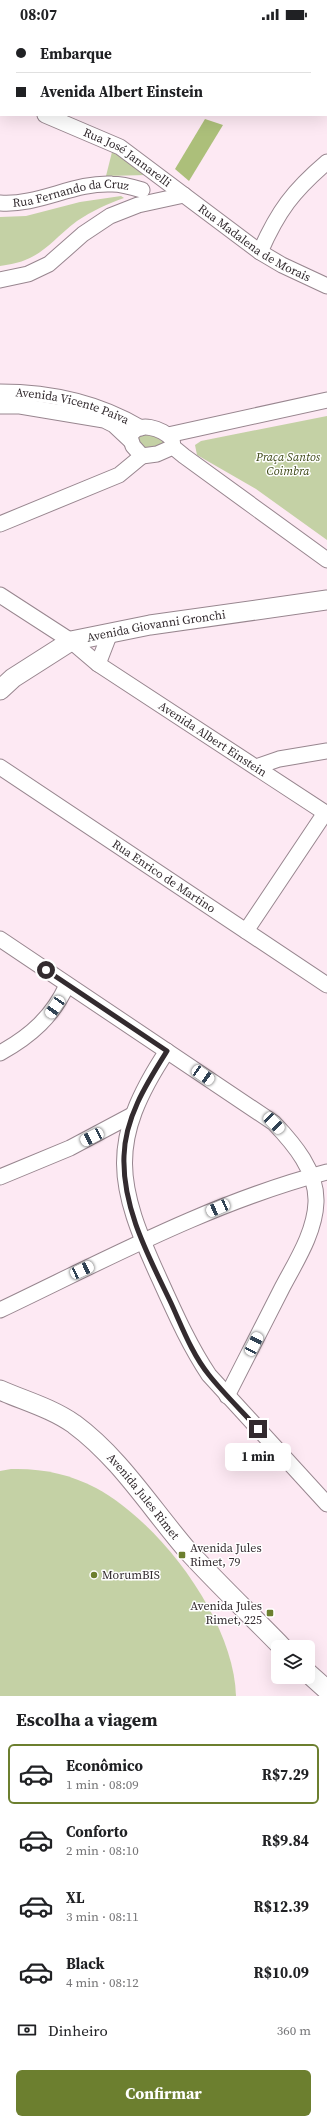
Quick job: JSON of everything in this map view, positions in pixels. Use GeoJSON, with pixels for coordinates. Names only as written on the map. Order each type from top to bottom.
{"type":"FeatureCollection","features":[{"type":"Feature","properties":{"kind":"main road","name":"Avenida Giovanni Gronchi"},"geometry":{"type":"LineString","coordinates":[[0,690],[13,678],[70,641],[150,625],[327,600]]}},
{"type":"Feature","properties":{"kind":"main road","name":"Avenida Jules Rimet"},"geometry":{"type":"LineString","coordinates":[[0,1390],[51,1410],[74,1425],[108,1455],[138,1487],[188,1550],[275,1640]]}},
{"type":"Feature","properties":{"kind":"main road"},"geometry":{"type":"LineString","coordinates":[[315,1679],[327,1690]]}},
{"type":"Feature","properties":{"kind":"street","name":"Rua José Jannarelli"},"geometry":{"type":"LineString","coordinates":[[47,116],[120,147],[184,195]]}},
{"type":"Feature","properties":{"kind":"street"},"geometry":{"type":"LineString","coordinates":[[260,252],[270,228],[289,199],[327,162]]}},
{"type":"Feature","properties":{"kind":"street"},"geometry":{"type":"LineString","coordinates":[[128,209],[142,190],[150,170]]}},
{"type":"Feature","properties":{"kind":"street","name":"Rua Fernando da Cruz"},"geometry":{"type":"LineString","coordinates":[[0,203],[19,203],[100,185],[125,185],[142,190]]}},
{"type":"Feature","properties":{"kind":"street"},"geometry":{"type":"LineString","coordinates":[[0,280],[28,274],[49,264],[90,230],[110,216],[138,205],[184,195]]}},
{"type":"Feature","properties":{"kind":"street","name":"Rua Madalena de Morais"},"geometry":{"type":"LineString","coordinates":[[184,195],[260,252],[282,265],[327,286]]}},
{"type":"Feature","properties":{"kind":"street","name":"Avenida Vicente Paiva"},"geometry":{"type":"LineString","coordinates":[[0,392],[76,400],[116,414],[134,434]]}},
{"type":"Feature","properties":{"kind":"street"},"geometry":{"type":"LineString","coordinates":[[0,524],[41,505],[107,480],[126,470],[142,456],[157,454],[171,441],[327,400]]}},
{"type":"Feature","properties":{"kind":"street","name":"Avenida Vicente Paiva"},"geometry":{"type":"LineString","coordinates":[[0,406],[20,406],[104,420],[134,434],[155,428],[171,441]]}},
{"type":"Feature","properties":{"kind":"street"},"geometry":{"type":"LineString","coordinates":[[134,434],[132,446],[142,456]]}},
{"type":"Feature","properties":{"kind":"street"},"geometry":{"type":"LineString","coordinates":[[171,441],[327,560]]}},
{"type":"Feature","properties":{"kind":"street","name":"Avenida Albert Einstein"},"geometry":{"type":"LineString","coordinates":[[0,595],[70,641],[98,664],[326,814]]}},
{"type":"Feature","properties":{"kind":"street"},"geometry":{"type":"LineString","coordinates":[[98,664],[110,633]]}},
{"type":"Feature","properties":{"kind":"street"},"geometry":{"type":"LineString","coordinates":[[256,767],[286,757],[327,751]]}},
{"type":"Feature","properties":{"kind":"street","name":"Rua Enrico de Martino"},"geometry":{"type":"LineString","coordinates":[[0,767],[327,985]]}},
{"type":"Feature","properties":{"kind":"street"},"geometry":{"type":"LineString","coordinates":[[246,931],[326,814]]}},
{"type":"Feature","properties":{"kind":"street"},"geometry":{"type":"LineString","coordinates":[[0,939],[274,1123],[290,1140],[303,1159],[311,1176],[316,1202],[309,1233],[227,1396]]}},
{"type":"Feature","properties":{"kind":"street"},"geometry":{"type":"LineString","coordinates":[[0,1052],[32,1033],[49,1016],[67,985]]}},
{"type":"Feature","properties":{"kind":"street"},"geometry":{"type":"LineString","coordinates":[[167,1051],[148,1080],[132,1115],[124,1155],[125,1186],[142,1242],[194,1353],[209,1375],[227,1396],[290,1461],[327,1504]]}},
{"type":"Feature","properties":{"kind":"street"},"geometry":{"type":"LineString","coordinates":[[0,1177],[70,1148],[132,1115]]}},
{"type":"Feature","properties":{"kind":"street"},"geometry":{"type":"LineString","coordinates":[[0,1310],[142,1242],[232,1202],[292,1181],[327,1172]]}},
{"type":"Feature","properties":{"kind":"green space"},"geometry":{"type":"Polygon","coordinates":[[[205,119],[223,125],[189,181],[175,169],[205,119]]]}},
{"type":"Feature","properties":{"kind":"green space"},"geometry":{"type":"Polygon","coordinates":[[[112,152],[133,163],[147,175],[106,176],[112,152]]]}},
{"type":"Feature","properties":{"kind":"green space"},"geometry":{"type":"Polygon","coordinates":[[[121,196],[124,198],[100,208],[77,221],[34,256],[14,264],[0,266],[0,217],[26,216],[80,202],[121,196]]]}},
{"type":"Feature","properties":{"kind":"green space","name":"Praça Santos Coimbra"},"geometry":{"type":"Polygon","coordinates":[[[327,416],[327,540],[256,489],[197,455],[195,445],[201,441],[327,416]]]}},
{"type":"Feature","properties":{"kind":"green space"},"geometry":{"type":"Polygon","coordinates":[[[153,432],[165,442],[163,446],[148,452],[137,441],[140,434],[153,432]]]}},
{"type":"Feature","properties":{"kind":"green space","name":"MorumBIS"},"geometry":{"type":"Polygon","coordinates":[[[11,1469],[55,1473],[86,1483],[121,1504],[145,1525],[168,1549],[190,1577],[208,1606],[222,1637],[232,1667],[236,1696],[0,1696],[0,1471],[11,1469]]]}},
{"type":"Feature","properties":{"kind":"place","name":"Avenida Jules Rimet, 79"},"geometry":{"type":"Point","coordinates":[182,1555]}},
{"type":"Feature","properties":{"kind":"place","name":"MorumBIS"},"geometry":{"type":"Point","coordinates":[94,1575]}},
{"type":"Feature","properties":{"kind":"place","name":"Avenida Jules Rimet, 225"},"geometry":{"type":"Point","coordinates":[270,1613]}},
{"type":"Feature","properties":{"kind":"route"},"geometry":{"type":"LineString","coordinates":[[46,970],[167,1051],[148,1080],[132,1115],[124,1155],[125,1186],[142,1242],[194,1353],[209,1375],[258,1429]]}}]}
